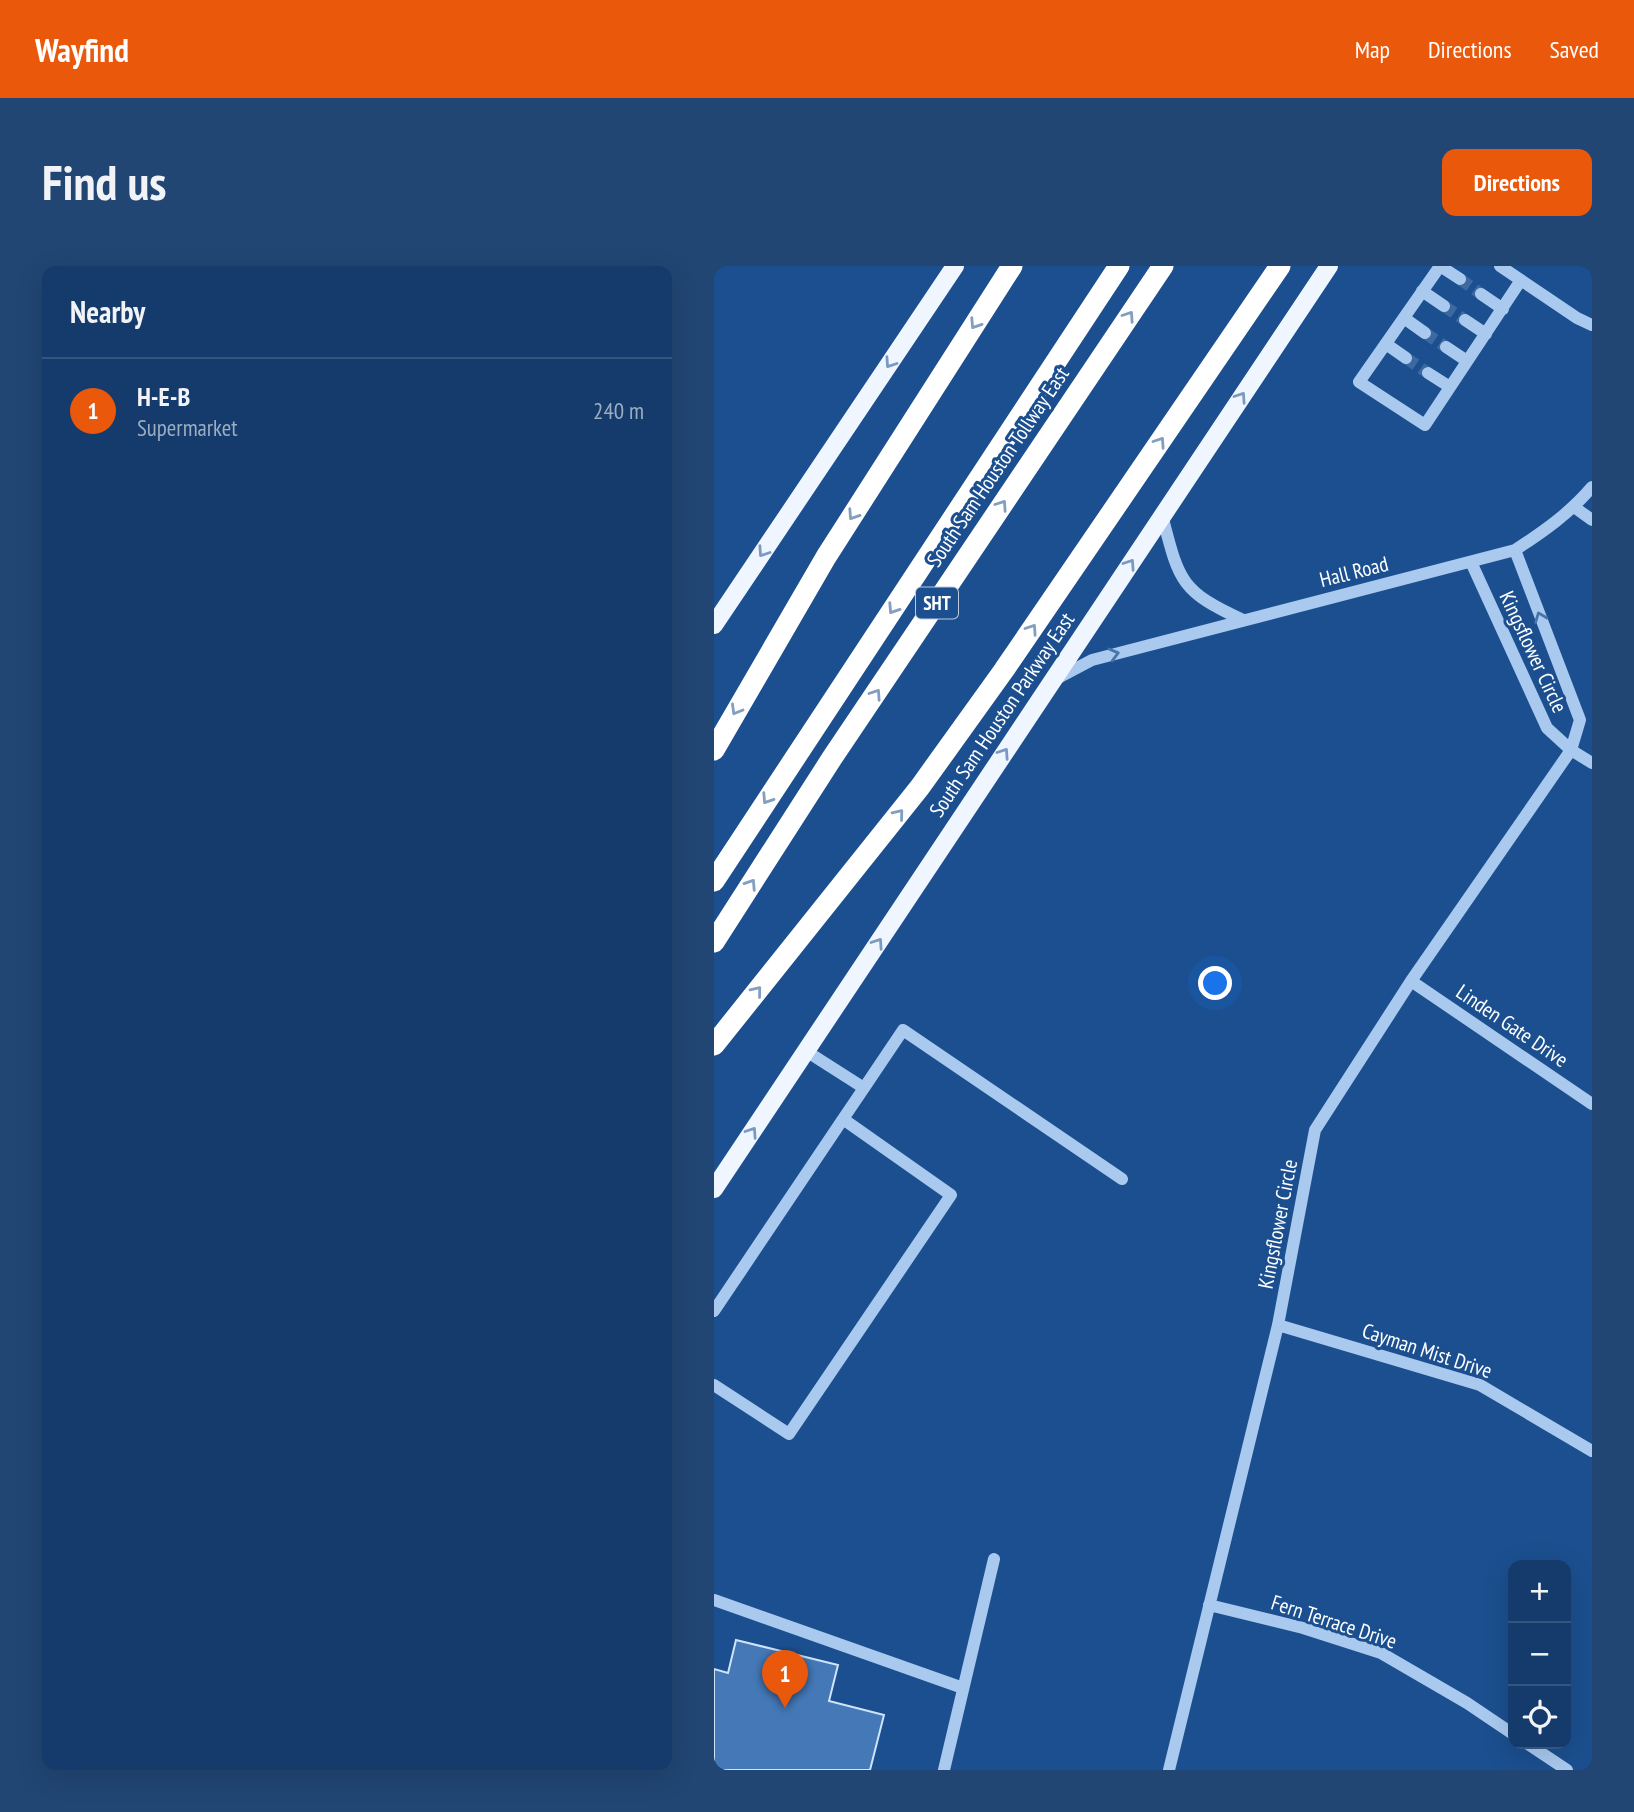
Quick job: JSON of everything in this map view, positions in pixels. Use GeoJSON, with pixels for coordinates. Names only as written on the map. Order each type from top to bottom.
{"type":"FeatureCollection","features":[{"type":"Feature","properties":{"kind":"highway"},"geometry":{"type":"LineString","coordinates":[[714,750],[826,557],[1012,266]]}},
{"type":"Feature","properties":{"kind":"highway","name":"South Sam Houston Tollway East"},"geometry":{"type":"LineString","coordinates":[[714,881],[1119,266]]}},
{"type":"Feature","properties":{"kind":"highway","name":"South Sam Houston Tollway East"},"geometry":{"type":"LineString","coordinates":[[714,942],[832,758],[1163,266]]}},
{"type":"Feature","properties":{"kind":"highway"},"geometry":{"type":"LineString","coordinates":[[714,1045],[920,787],[1004,670],[1280,266]]}},
{"type":"Feature","properties":{"kind":"main road"},"geometry":{"type":"LineString","coordinates":[[714,625],[955,266]]}},
{"type":"Feature","properties":{"kind":"main road","name":"South Sam Houston Parkway East"},"geometry":{"type":"LineString","coordinates":[[714,1189],[1329,266]]}},
{"type":"Feature","properties":{"kind":"street"},"geometry":{"type":"LineString","coordinates":[[1460,279],[1440,266],[1359,382],[1425,425],[1521,280]]}},
{"type":"Feature","properties":{"kind":"street"},"geometry":{"type":"LineString","coordinates":[[1500,266],[1577,318],[1592,325]]}},
{"type":"Feature","properties":{"kind":"street"},"geometry":{"type":"LineString","coordinates":[[1422,292],[1444,306]]}},
{"type":"Feature","properties":{"kind":"street"},"geometry":{"type":"LineString","coordinates":[[1481,294],[1503,309]]}},
{"type":"Feature","properties":{"kind":"street"},"geometry":{"type":"LineString","coordinates":[[1404,318],[1425,333]]}},
{"type":"Feature","properties":{"kind":"street"},"geometry":{"type":"LineString","coordinates":[[1465,320],[1486,334]]}},
{"type":"Feature","properties":{"kind":"street"},"geometry":{"type":"LineString","coordinates":[[1386,344],[1406,358]]}},
{"type":"Feature","properties":{"kind":"street"},"geometry":{"type":"LineString","coordinates":[[1446,347],[1467,361]]}},
{"type":"Feature","properties":{"kind":"street"},"geometry":{"type":"LineString","coordinates":[[1428,373],[1450,387]]}},
{"type":"Feature","properties":{"kind":"street","name":"Hall Road"},"geometry":{"type":"LineString","coordinates":[[1052,681],[1092,660],[1515,550],[1546,530],[1592,488]]}},
{"type":"Feature","properties":{"kind":"street"},"geometry":{"type":"LineString","coordinates":[[1574,507],[1592,520]]}},
{"type":"Feature","properties":{"kind":"street"},"geometry":{"type":"LineString","coordinates":[[1162,515],[1174,561],[1180,575],[1193,592],[1210,605],[1243,620]]}},
{"type":"Feature","properties":{"kind":"street","name":"Kingsflower Circle"},"geometry":{"type":"LineString","coordinates":[[1169,1770],[1278,1325],[1315,1130],[1411,981],[1571,750],[1580,720],[1515,550]]}},
{"type":"Feature","properties":{"kind":"street","name":"Kingsflower Circle"},"geometry":{"type":"LineString","coordinates":[[1471,562],[1547,728],[1571,750]]}},
{"type":"Feature","properties":{"kind":"street"},"geometry":{"type":"LineString","coordinates":[[1571,750],[1592,763]]}},
{"type":"Feature","properties":{"kind":"street","name":"Linden Gate Drive"},"geometry":{"type":"LineString","coordinates":[[1411,981],[1592,1104]]}},
{"type":"Feature","properties":{"kind":"street"},"geometry":{"type":"LineString","coordinates":[[714,1311],[903,1030],[1122,1179]]}},
{"type":"Feature","properties":{"kind":"street"},"geometry":{"type":"LineString","coordinates":[[806,1051],[864,1088]]}},
{"type":"Feature","properties":{"kind":"street"},"geometry":{"type":"LineString","coordinates":[[714,1385],[789,1434],[951,1195],[843,1119]]}},
{"type":"Feature","properties":{"kind":"street","name":"Cayman Mist Drive"},"geometry":{"type":"LineString","coordinates":[[1278,1325],[1480,1385],[1592,1451]]}},
{"type":"Feature","properties":{"kind":"street"},"geometry":{"type":"LineString","coordinates":[[944,1770],[994,1559]]}},
{"type":"Feature","properties":{"kind":"street"},"geometry":{"type":"LineString","coordinates":[[714,1600],[963,1688]]}},
{"type":"Feature","properties":{"kind":"street","name":"Fern Terrace Drive"},"geometry":{"type":"LineString","coordinates":[[1209,1605],[1303,1628],[1381,1653],[1467,1703],[1508,1731]]}},
{"type":"Feature","properties":{"kind":"street"},"geometry":{"type":"LineString","coordinates":[[1536,1749],[1567,1770]]}},
{"type":"Feature","properties":{"kind":"building"},"geometry":{"type":"Polygon","coordinates":[[[736,1640],[838,1665],[829,1701],[884,1715],[870,1770],[714,1770],[714,1669],[728,1673],[736,1640]]]}},
{"type":"Feature","properties":{"kind":"tunnel"},"geometry":{"type":"LineString","coordinates":[[1460,279],[1481,294]]}},
{"type":"Feature","properties":{"kind":"tunnel"},"geometry":{"type":"LineString","coordinates":[[1444,306],[1465,320]]}},
{"type":"Feature","properties":{"kind":"tunnel"},"geometry":{"type":"LineString","coordinates":[[1425,333],[1446,347]]}},
{"type":"Feature","properties":{"kind":"tunnel"},"geometry":{"type":"LineString","coordinates":[[1406,358],[1428,373]]}},
{"type":"Feature","properties":{"kind":"place","name":"H-E-B"},"geometry":{"type":"Point","coordinates":[785,1708]}}]}
